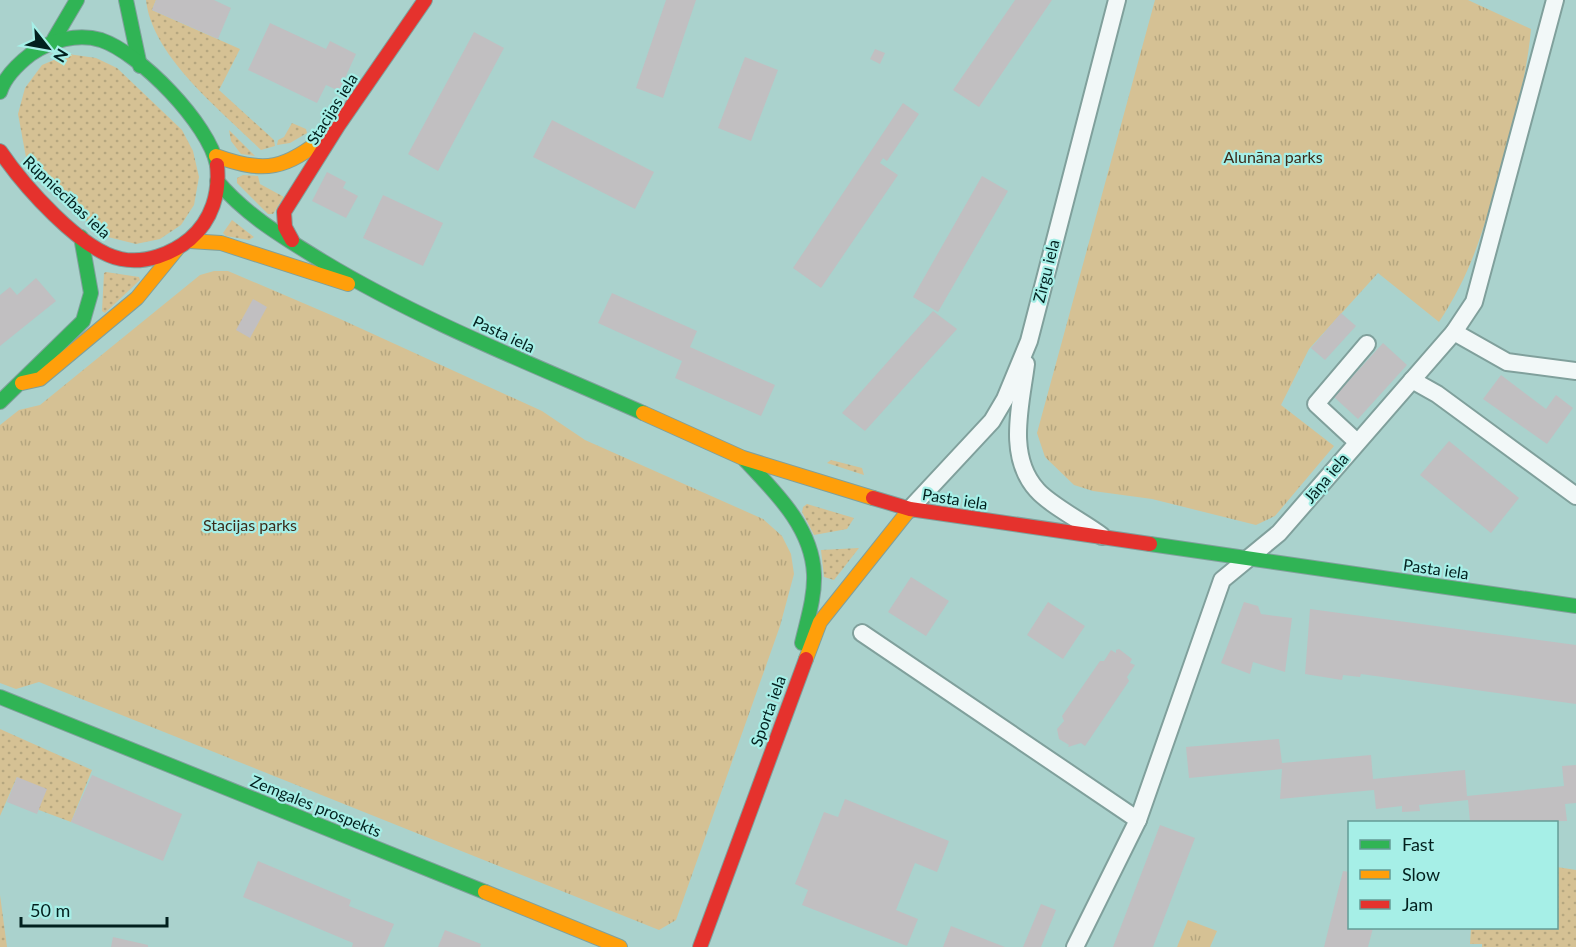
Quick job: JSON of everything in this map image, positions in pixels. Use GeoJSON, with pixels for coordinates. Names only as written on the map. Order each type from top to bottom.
{"type":"FeatureCollection","features":[{"type":"Feature","properties":{"kind":"main road"},"geometry":{"type":"LineString","coordinates":[[0,70],[17,65],[54,39],[76,0]]}},
{"type":"Feature","properties":{"kind":"main road"},"geometry":{"type":"LineString","coordinates":[[126,0],[140,66]]}},
{"type":"Feature","properties":{"kind":"main road","name":"Stacijas iela"},"geometry":{"type":"LineString","coordinates":[[292,240],[285,227],[284,212],[338,126],[425,0]]}},
{"type":"Feature","properties":{"kind":"main road","name":"Rūpniecības iela"},"geometry":{"type":"LineString","coordinates":[[0,151],[11,169],[81,237],[98,250],[118,259],[136,261],[177,249],[189,241],[214,203],[217,181],[216,156],[193,118],[140,66],[119,49],[100,40],[54,39]]}},
{"type":"Feature","properties":{"kind":"main road"},"geometry":{"type":"LineString","coordinates":[[0,92],[17,65]]}},
{"type":"Feature","properties":{"kind":"main road"},"geometry":{"type":"LineString","coordinates":[[216,156],[242,166],[278,167],[300,159],[338,126]]}},
{"type":"Feature","properties":{"kind":"main road","name":"Pasta iela"},"geometry":{"type":"LineString","coordinates":[[217,181],[238,206],[266,227],[292,240],[367,289],[646,417],[743,458],[910,508],[1245,560],[1576,606]]}},
{"type":"Feature","properties":{"kind":"main road"},"geometry":{"type":"LineString","coordinates":[[0,402],[22,383],[32,368],[83,321],[91,293],[81,237]]}},
{"type":"Feature","properties":{"kind":"main road","name":"Pasta iela"},"geometry":{"type":"LineString","coordinates":[[189,241],[221,243],[319,276],[367,289]]}},
{"type":"Feature","properties":{"kind":"main road"},"geometry":{"type":"LineString","coordinates":[[22,383],[40,379],[106,325],[137,298],[177,249]]}},
{"type":"Feature","properties":{"kind":"main road"},"geometry":{"type":"LineString","coordinates":[[743,458],[798,522],[811,559],[814,575],[794,689]]}},
{"type":"Feature","properties":{"kind":"main road","name":"Sporta iela"},"geometry":{"type":"LineString","coordinates":[[700,947],[820,622],[910,508]]}},
{"type":"Feature","properties":{"kind":"main road","name":"Zemgales prospekts"},"geometry":{"type":"LineString","coordinates":[[0,697],[620,947]]}},
{"type":"Feature","properties":{"kind":"street","name":"Zirgu iela"},"geometry":{"type":"LineString","coordinates":[[910,508],[992,421],[1005,399],[1029,341],[1117,0]]}},
{"type":"Feature","properties":{"kind":"street","name":"Jāņa iela"},"geometry":{"type":"LineString","coordinates":[[1075,947],[1138,820],[1222,580],[1279,533],[1454,332],[1474,302],[1554,0]]}},
{"type":"Feature","properties":{"kind":"street"},"geometry":{"type":"LineString","coordinates":[[1454,332],[1507,362],[1576,371]]}},
{"type":"Feature","properties":{"kind":"street"},"geometry":{"type":"LineString","coordinates":[[1029,341],[1018,430],[1019,452],[1027,475],[1037,491],[1106,538]]}},
{"type":"Feature","properties":{"kind":"street"},"geometry":{"type":"LineString","coordinates":[[1357,442],[1316,404],[1367,344]]}},
{"type":"Feature","properties":{"kind":"street"},"geometry":{"type":"LineString","coordinates":[[1412,380],[1437,394],[1576,496]]}},
{"type":"Feature","properties":{"kind":"street"},"geometry":{"type":"LineString","coordinates":[[862,633],[1138,820]]}},
{"type":"Feature","properties":{"kind":"green space"},"geometry":{"type":"Polygon","coordinates":[[[146,0],[156,0],[152,10],[240,49],[219,90],[274,140],[275,146],[261,150],[191,82],[161,42],[151,21],[146,0]]]}},
{"type":"Feature","properties":{"kind":"green space","name":"Alunāna parks"},"geometry":{"type":"Polygon","coordinates":[[[1155,0],[1468,0],[1531,29],[1519,97],[1490,207],[1470,265],[1451,302],[1439,322],[1378,273],[1309,349],[1281,405],[1334,446],[1275,516],[1256,525],[1152,499],[1093,491],[1074,485],[1045,457],[1037,433],[1155,0]]]}},
{"type":"Feature","properties":{"kind":"green space"},"geometry":{"type":"Polygon","coordinates":[[[68,54],[96,58],[117,68],[182,130],[193,151],[199,177],[194,205],[181,225],[160,239],[136,244],[108,237],[89,224],[26,157],[18,114],[25,88],[42,65],[68,54]]]}},
{"type":"Feature","properties":{"kind":"green space"},"geometry":{"type":"Polygon","coordinates":[[[292,123],[306,129],[307,133],[290,143],[277,145],[278,140],[284,137],[292,123]]]}},
{"type":"Feature","properties":{"kind":"green space"},"geometry":{"type":"Polygon","coordinates":[[[229,130],[255,156],[241,154],[231,141],[229,130]]]}},
{"type":"Feature","properties":{"kind":"green space"},"geometry":{"type":"Polygon","coordinates":[[[243,175],[258,176],[260,184],[284,197],[273,214],[268,214],[237,183],[237,178],[243,175]]]}},
{"type":"Feature","properties":{"kind":"green space"},"geometry":{"type":"Polygon","coordinates":[[[232,220],[254,237],[249,240],[226,236],[223,233],[232,220]]]}},
{"type":"Feature","properties":{"kind":"green space","name":"Stacijas parks"},"geometry":{"type":"Polygon","coordinates":[[[214,271],[228,271],[338,318],[542,411],[585,440],[763,519],[782,536],[791,554],[794,574],[780,626],[676,920],[659,930],[39,682],[16,689],[0,683],[0,425],[19,410],[40,405],[200,275],[214,271]]]}},
{"type":"Feature","properties":{"kind":"green space"},"geometry":{"type":"Polygon","coordinates":[[[104,273],[139,277],[140,280],[105,313],[102,311],[104,273]]]}},
{"type":"Feature","properties":{"kind":"green space"},"geometry":{"type":"Polygon","coordinates":[[[831,460],[862,468],[864,475],[827,463],[831,460]]]}},
{"type":"Feature","properties":{"kind":"green space"},"geometry":{"type":"Polygon","coordinates":[[[807,504],[854,518],[847,529],[814,535],[802,512],[803,507],[807,504]]]}},
{"type":"Feature","properties":{"kind":"green space"},"geometry":{"type":"Polygon","coordinates":[[[859,548],[834,580],[824,577],[821,550],[859,548]]]}},
{"type":"Feature","properties":{"kind":"green space"},"geometry":{"type":"Polygon","coordinates":[[[0,729],[92,770],[71,822],[39,810],[17,777],[0,816],[0,729]]]}},
{"type":"Feature","properties":{"kind":"green space"},"geometry":{"type":"Polygon","coordinates":[[[1558,867],[1576,870],[1576,947],[1482,947],[1482,944],[1470,944],[1471,929],[1558,929],[1558,867]]]}},
{"type":"Feature","properties":{"kind":"green space"},"geometry":{"type":"Polygon","coordinates":[[[0,895],[7,947],[0,947],[0,895]]]}},
{"type":"Feature","properties":{"kind":"green space"},"geometry":{"type":"Polygon","coordinates":[[[1188,920],[1217,931],[1210,947],[1177,947],[1188,920]]]}},
{"type":"Feature","properties":{"kind":"building"},"geometry":{"type":"Polygon","coordinates":[[[156,0],[214,0],[231,8],[218,39],[152,10],[156,0]]]}},
{"type":"Feature","properties":{"kind":"building"},"geometry":{"type":"Polygon","coordinates":[[[666,0],[696,0],[663,98],[636,88],[666,0]]]}},
{"type":"Feature","properties":{"kind":"building"},"geometry":{"type":"Polygon","coordinates":[[[1015,0],[1052,0],[979,107],[953,90],[1015,0]]]}},
{"type":"Feature","properties":{"kind":"building"},"geometry":{"type":"Polygon","coordinates":[[[270,23],[326,49],[330,41],[356,54],[339,91],[326,85],[317,103],[248,70],[270,23]]]}},
{"type":"Feature","properties":{"kind":"building"},"geometry":{"type":"Polygon","coordinates":[[[474,32],[504,48],[438,171],[408,154],[474,32]]]}},
{"type":"Feature","properties":{"kind":"building"},"geometry":{"type":"Polygon","coordinates":[[[875,49],[885,53],[880,64],[870,59],[875,49]]]}},
{"type":"Feature","properties":{"kind":"building"},"geometry":{"type":"Polygon","coordinates":[[[745,57],[778,70],[751,141],[718,128],[745,57]]]}},
{"type":"Feature","properties":{"kind":"building"},"geometry":{"type":"Polygon","coordinates":[[[903,103],[919,114],[887,161],[883,158],[880,163],[898,175],[821,288],[793,268],[903,103]]]}},
{"type":"Feature","properties":{"kind":"building"},"geometry":{"type":"Polygon","coordinates":[[[552,120],[654,172],[635,209],[533,157],[552,120]]]}},
{"type":"Feature","properties":{"kind":"building"},"geometry":{"type":"Polygon","coordinates":[[[327,172],[346,182],[343,188],[358,196],[346,218],[312,201],[327,172]]]}},
{"type":"Feature","properties":{"kind":"building"},"geometry":{"type":"Polygon","coordinates":[[[982,176],[1008,191],[938,312],[913,297],[982,176]]]}},
{"type":"Feature","properties":{"kind":"building"},"geometry":{"type":"Polygon","coordinates":[[[383,195],[443,223],[423,266],[363,238],[383,195]]]}},
{"type":"Feature","properties":{"kind":"building"},"geometry":{"type":"Polygon","coordinates":[[[36,278],[56,301],[0,346],[0,295],[10,287],[17,295],[36,278]]]}},
{"type":"Feature","properties":{"kind":"building"},"geometry":{"type":"Polygon","coordinates":[[[612,293],[697,331],[690,347],[775,385],[761,416],[675,378],[682,361],[598,323],[612,293]]]}},
{"type":"Feature","properties":{"kind":"building"},"geometry":{"type":"Polygon","coordinates":[[[253,299],[267,307],[250,338],[236,330],[253,299]]]}},
{"type":"Feature","properties":{"kind":"building"},"geometry":{"type":"Polygon","coordinates":[[[933,311],[957,329],[865,431],[842,413],[933,311]]]}},
{"type":"Feature","properties":{"kind":"building"},"geometry":{"type":"Polygon","coordinates":[[[1341,313],[1356,326],[1325,360],[1311,348],[1341,313]]]}},
{"type":"Feature","properties":{"kind":"building"},"geometry":{"type":"Polygon","coordinates":[[[1383,343],[1407,365],[1358,419],[1334,397],[1383,343]]]}},
{"type":"Feature","properties":{"kind":"building"},"geometry":{"type":"Polygon","coordinates":[[[1501,375],[1546,409],[1556,395],[1573,408],[1547,444],[1483,399],[1501,375]]]}},
{"type":"Feature","properties":{"kind":"building"},"geometry":{"type":"Polygon","coordinates":[[[1449,441],[1519,498],[1491,533],[1420,475],[1449,441]]]}},
{"type":"Feature","properties":{"kind":"building"},"geometry":{"type":"Polygon","coordinates":[[[911,577],[949,601],[926,636],[888,612],[911,577]]]}},
{"type":"Feature","properties":{"kind":"building"},"geometry":{"type":"Polygon","coordinates":[[[1048,602],[1085,626],[1063,659],[1027,635],[1048,602]]]}},
{"type":"Feature","properties":{"kind":"building"},"geometry":{"type":"Polygon","coordinates":[[[1244,602],[1258,606],[1261,614],[1292,618],[1285,672],[1253,662],[1250,674],[1221,663],[1244,602]]]}},
{"type":"Feature","properties":{"kind":"building"},"geometry":{"type":"Polygon","coordinates":[[[1310,609],[1576,645],[1576,704],[1361,674],[1360,677],[1343,675],[1342,680],[1305,674],[1310,609]]]}},
{"type":"Feature","properties":{"kind":"building"},"geometry":{"type":"Polygon","coordinates":[[[1119,649],[1132,659],[1130,663],[1135,665],[1127,677],[1129,681],[1085,746],[1081,743],[1068,747],[1069,745],[1059,739],[1057,729],[1064,721],[1062,716],[1100,661],[1104,661],[1111,650],[1116,653],[1119,649]]]}},
{"type":"Feature","properties":{"kind":"building"},"geometry":{"type":"Polygon","coordinates":[[[1279,739],[1282,763],[1371,755],[1373,779],[1465,770],[1467,796],[1564,786],[1562,766],[1576,765],[1576,803],[1565,804],[1567,821],[1470,821],[1468,800],[1419,805],[1420,811],[1402,812],[1402,806],[1376,809],[1374,790],[1280,799],[1282,769],[1189,778],[1186,747],[1279,739]]]}},
{"type":"Feature","properties":{"kind":"building"},"geometry":{"type":"Polygon","coordinates":[[[92,775],[182,814],[163,861],[71,822],[92,775]]]}},
{"type":"Feature","properties":{"kind":"building"},"geometry":{"type":"Polygon","coordinates":[[[17,777],[47,789],[37,814],[7,802],[17,777]]]}},
{"type":"Feature","properties":{"kind":"building"},"geometry":{"type":"Polygon","coordinates":[[[845,799],[949,841],[937,872],[915,863],[896,910],[918,919],[907,946],[802,905],[808,890],[795,884],[824,812],[838,817],[845,799]]]}},
{"type":"Feature","properties":{"kind":"building"},"geometry":{"type":"Polygon","coordinates":[[[1160,825],[1195,838],[1153,947],[1113,947],[1160,825]]]}},
{"type":"Feature","properties":{"kind":"building"},"geometry":{"type":"Polygon","coordinates":[[[258,861],[351,900],[349,906],[394,924],[384,947],[352,947],[353,943],[243,897],[258,861]]]}},
{"type":"Feature","properties":{"kind":"building"},"geometry":{"type":"Polygon","coordinates":[[[1343,871],[1348,872],[1348,929],[1373,929],[1368,947],[1324,947],[1343,871]]]}},
{"type":"Feature","properties":{"kind":"building"},"geometry":{"type":"Polygon","coordinates":[[[1041,904],[1056,910],[1041,947],[1023,947],[1041,904]]]}},
{"type":"Feature","properties":{"kind":"building"},"geometry":{"type":"Polygon","coordinates":[[[951,926],[1005,947],[943,947],[951,926]]]}},
{"type":"Feature","properties":{"kind":"building"},"geometry":{"type":"Polygon","coordinates":[[[445,930],[481,944],[480,947],[438,947],[445,930]]]}},
{"type":"Feature","properties":{"kind":"building"},"geometry":{"type":"Polygon","coordinates":[[[113,937],[148,945],[148,947],[111,947],[113,937]]]}},
{"type":"Feature","properties":{"kind":"traffic: fast"},"geometry":{"type":"LineString","coordinates":[[54,39],[77,0]]}},
{"type":"Feature","properties":{"kind":"traffic: fast"},"geometry":{"type":"LineString","coordinates":[[126,0],[140,66]]}},
{"type":"Feature","properties":{"kind":"traffic: fast"},"geometry":{"type":"LineString","coordinates":[[0,92],[12,71],[39,49],[65,39],[83,37],[101,40],[117,47],[134,59],[171,92],[201,130],[217,165]]}},
{"type":"Feature","properties":{"kind":"traffic: fast"},"geometry":{"type":"LineString","coordinates":[[217,181],[241,205],[266,225],[360,283],[480,342],[643,413]]}},
{"type":"Feature","properties":{"kind":"traffic: fast"},"geometry":{"type":"LineString","coordinates":[[0,402],[83,321],[91,293],[81,237]]}},
{"type":"Feature","properties":{"kind":"traffic: fast"},"geometry":{"type":"LineString","coordinates":[[745,460],[790,511],[807,541],[812,557],[813,591],[802,643]]}},
{"type":"Feature","properties":{"kind":"traffic: fast"},"geometry":{"type":"LineString","coordinates":[[1150,544],[1576,606]]}},
{"type":"Feature","properties":{"kind":"traffic: fast"},"geometry":{"type":"LineString","coordinates":[[0,697],[485,892]]}},
{"type":"Feature","properties":{"kind":"traffic: slow"},"geometry":{"type":"LineString","coordinates":[[216,156],[248,165],[274,165],[299,156],[326,136]]}},
{"type":"Feature","properties":{"kind":"traffic: slow"},"geometry":{"type":"LineString","coordinates":[[189,241],[221,243],[348,284]]}},
{"type":"Feature","properties":{"kind":"traffic: slow"},"geometry":{"type":"LineString","coordinates":[[22,383],[40,379],[137,298],[177,249]]}},
{"type":"Feature","properties":{"kind":"traffic: slow"},"geometry":{"type":"LineString","coordinates":[[643,413],[743,458],[873,498]]}},
{"type":"Feature","properties":{"kind":"traffic: slow"},"geometry":{"type":"LineString","coordinates":[[806,659],[820,622],[910,509]]}},
{"type":"Feature","properties":{"kind":"traffic: slow"},"geometry":{"type":"LineString","coordinates":[[485,892],[620,947]]}},
{"type":"Feature","properties":{"kind":"traffic: jam"},"geometry":{"type":"LineString","coordinates":[[292,240],[285,227],[284,212],[338,126],[425,0]]}},
{"type":"Feature","properties":{"kind":"traffic: jam"},"geometry":{"type":"LineString","coordinates":[[0,151],[38,198],[71,230],[88,244],[105,253],[130,260],[149,259],[167,253],[198,232],[209,215],[216,196],[217,165]]}},
{"type":"Feature","properties":{"kind":"traffic: jam"},"geometry":{"type":"LineString","coordinates":[[873,498],[910,509],[1150,544]]}},
{"type":"Feature","properties":{"kind":"traffic: jam"},"geometry":{"type":"LineString","coordinates":[[700,947],[806,659]]}}]}
